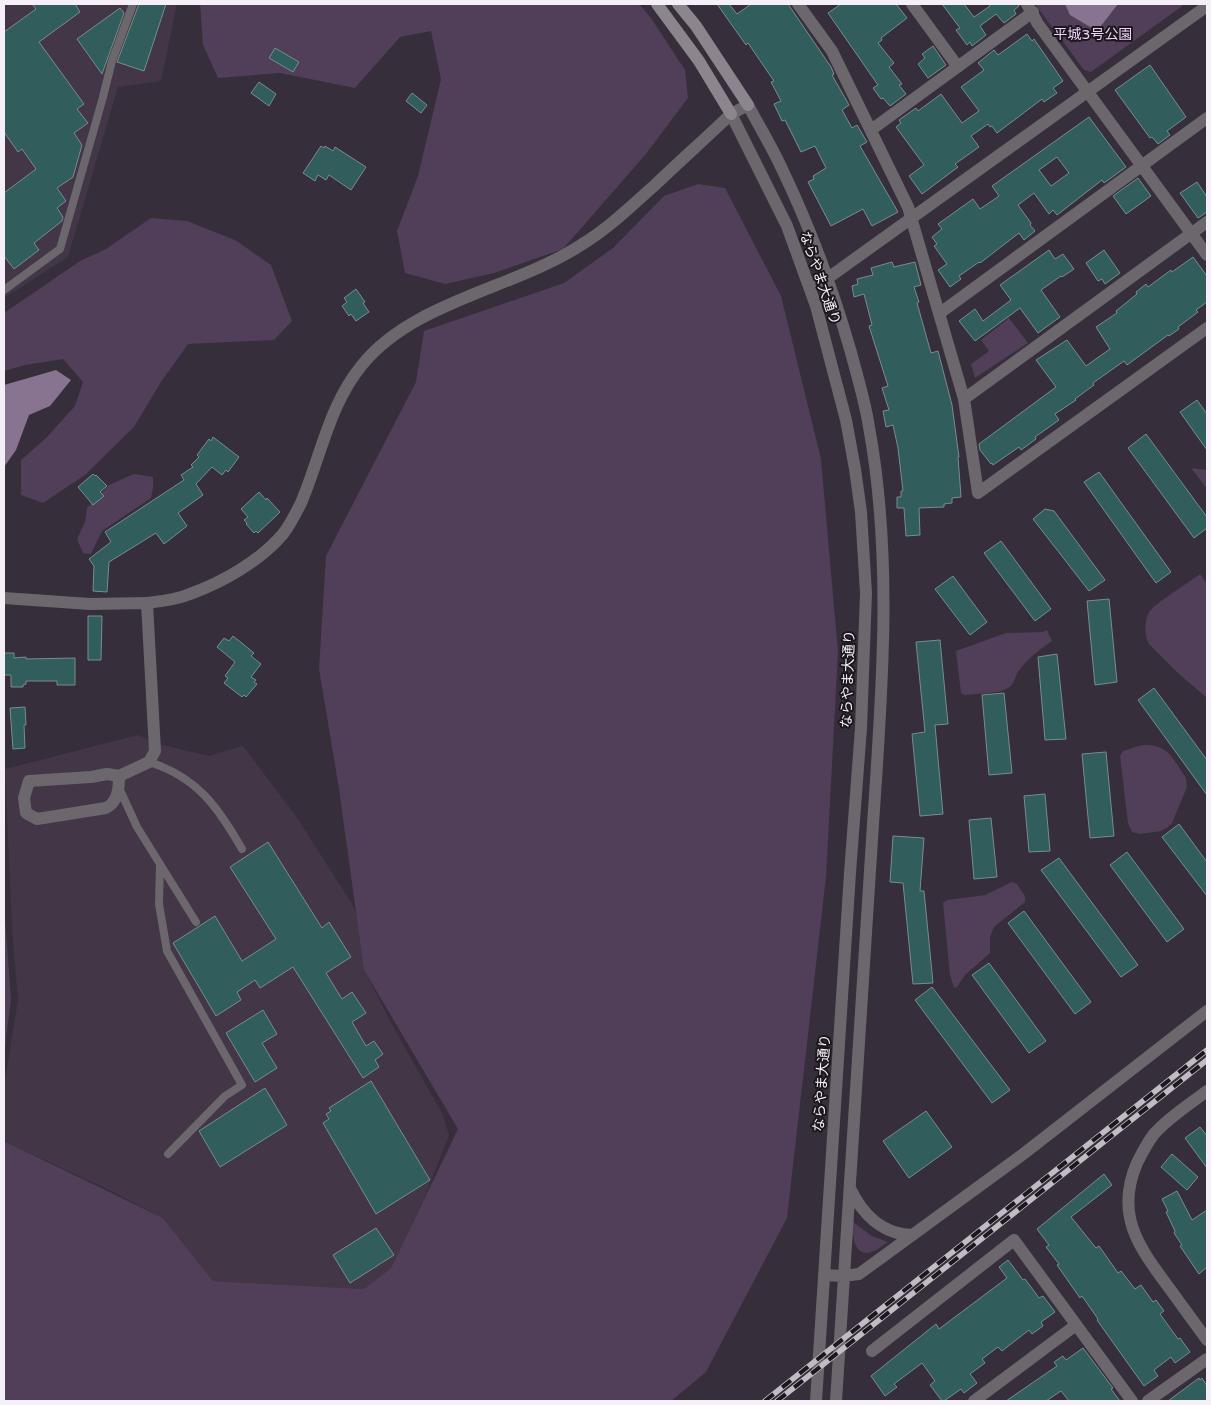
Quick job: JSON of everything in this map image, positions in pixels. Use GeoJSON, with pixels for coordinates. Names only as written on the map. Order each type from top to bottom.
{"type":"FeatureCollection","features":[{"type":"Feature","properties":{"kind":"main road","name":"ならやま大通り"},"geometry":{"type":"LineString","coordinates":[[657,4],[698,61],[731,114]]}},
{"type":"Feature","properties":{"kind":"main road","name":"ならやま大通り"},"geometry":{"type":"LineString","coordinates":[[678,4],[696,26],[748,105]]}},
{"type":"Feature","properties":{"kind":"street"},"geometry":{"type":"LineString","coordinates":[[798,4],[832,51],[908,206],[964,399],[978,493],[1207,328]]}},
{"type":"Feature","properties":{"kind":"street"},"geometry":{"type":"LineString","coordinates":[[912,4],[958,67]]}},
{"type":"Feature","properties":{"kind":"street"},"geometry":{"type":"LineString","coordinates":[[809,285],[828,278],[1207,6]]}},
{"type":"Feature","properties":{"kind":"street"},"geometry":{"type":"LineString","coordinates":[[871,130],[958,67],[1030,8],[1038,24],[1207,255]]}},
{"type":"Feature","properties":{"kind":"street"},"geometry":{"type":"LineString","coordinates":[[4,598],[90,604],[147,604],[182,597],[215,584],[254,559],[268,549],[284,533],[301,502],[341,395],[362,364],[388,338],[424,316],[523,275],[580,246],[600,233],[731,114],[748,105]]}},
{"type":"Feature","properties":{"kind":"street","name":"ならやま大通り"},"geometry":{"type":"LineString","coordinates":[[748,105],[781,167],[828,278],[851,354],[869,426],[878,497],[884,592],[880,728],[836,1401]]}},
{"type":"Feature","properties":{"kind":"street","name":"ならやま大通り"},"geometry":{"type":"LineString","coordinates":[[731,114],[787,226],[809,285],[846,420],[861,512],[866,594],[861,728],[816,1401]]}},
{"type":"Feature","properties":{"kind":"street"},"geometry":{"type":"LineString","coordinates":[[940,313],[1207,118]]}},
{"type":"Feature","properties":{"kind":"street"},"geometry":{"type":"LineString","coordinates":[[964,399],[1207,222]]}},
{"type":"Feature","properties":{"kind":"street"},"geometry":{"type":"LineString","coordinates":[[119,776],[120,790],[111,806],[106,808],[37,819],[26,812],[24,798],[29,781],[91,777],[107,774],[119,776],[149,762],[155,751],[147,604]]}},
{"type":"Feature","properties":{"kind":"street"},"geometry":{"type":"LineString","coordinates":[[824,1274],[843,1276],[859,1274],[1022,1155],[1207,1012]]}},
{"type":"Feature","properties":{"kind":"street"},"geometry":{"type":"LineString","coordinates":[[1207,1091],[1160,1128],[1149,1141],[1132,1175],[1128,1199],[1132,1225],[1144,1252],[1207,1340]]}},
{"type":"Feature","properties":{"kind":"street"},"geometry":{"type":"LineString","coordinates":[[849,1186],[857,1204],[872,1220],[899,1235],[912,1235]]}},
{"type":"Feature","properties":{"kind":"street"},"geometry":{"type":"LineString","coordinates":[[872,1351],[1014,1240],[1132,1401]]}},
{"type":"Feature","properties":{"kind":"street"},"geometry":{"type":"LineString","coordinates":[[974,1401],[1076,1325]]}},
{"type":"Feature","properties":{"kind":"street"},"geometry":{"type":"LineString","coordinates":[[1148,1401],[1207,1360]]}},
{"type":"Feature","properties":{"kind":"lane"},"geometry":{"type":"LineString","coordinates":[[4,290],[60,250],[104,97],[112,61],[132,4]]}},
{"type":"Feature","properties":{"kind":"lane"},"geometry":{"type":"LineString","coordinates":[[149,762],[177,772],[200,790],[228,824],[242,849]]}},
{"type":"Feature","properties":{"kind":"lane"},"geometry":{"type":"LineString","coordinates":[[120,790],[137,827],[196,922]]}},
{"type":"Feature","properties":{"kind":"lane"},"geometry":{"type":"LineString","coordinates":[[160,864],[159,904],[167,951],[242,1085],[225,1096],[168,1154]]}},
{"type":"Feature","properties":{"kind":"shaded area"},"geometry":{"type":"Polygon","coordinates":[[[4,4],[177,4],[161,81],[118,87],[68,257],[4,298],[4,4]]]}},
{"type":"Feature","properties":{"kind":"shaded area"},"geometry":{"type":"Polygon","coordinates":[[[1065,4],[1118,4],[1097,31],[1070,15],[1065,4]]]}},
{"type":"Feature","properties":{"kind":"shaded area"},"geometry":{"type":"Polygon","coordinates":[[[56,370],[71,380],[50,406],[29,415],[16,450],[4,467],[4,385],[56,370]]]}},
{"type":"Feature","properties":{"kind":"shaded area"},"geometry":{"type":"Polygon","coordinates":[[[138,735],[163,745],[209,756],[243,746],[296,816],[352,904],[368,939],[364,970],[443,1115],[449,1135],[424,1199],[391,1268],[364,1289],[213,1281],[163,1218],[109,1190],[4,1141],[4,1086],[18,1000],[12,929],[5,769],[138,735]]]}},
{"type":"Feature","properties":{"kind":"green space"},"geometry":{"type":"Polygon","coordinates":[[[200,4],[639,4],[651,18],[685,70],[688,98],[646,154],[563,249],[494,273],[445,284],[405,273],[397,231],[418,176],[441,79],[431,31],[400,37],[355,88],[280,73],[218,78],[203,45],[200,4]]]}},
{"type":"Feature","properties":{"kind":"green space","name":"平城3号公園"},"geometry":{"type":"Polygon","coordinates":[[[1035,4],[1185,4],[1091,72],[1084,70],[1035,4]]]}},
{"type":"Feature","properties":{"kind":"green space"},"geometry":{"type":"Polygon","coordinates":[[[698,184],[725,188],[781,296],[821,459],[838,652],[826,877],[787,1218],[706,1372],[671,1401],[4,1401],[4,1141],[163,1218],[213,1281],[364,1289],[391,1268],[458,1129],[364,970],[339,789],[319,669],[326,556],[416,382],[424,331],[564,283],[613,248],[664,196],[698,184]]]}},
{"type":"Feature","properties":{"kind":"green space"},"geometry":{"type":"Polygon","coordinates":[[[151,218],[187,221],[235,240],[271,265],[292,321],[274,340],[188,344],[161,382],[134,427],[85,475],[43,503],[21,495],[21,460],[46,438],[75,406],[83,382],[63,359],[25,365],[4,371],[4,313],[80,261],[106,249],[151,218]]]}},
{"type":"Feature","properties":{"kind":"green space"},"geometry":{"type":"Polygon","coordinates":[[[1009,318],[1028,343],[975,378],[971,364],[989,351],[981,340],[1009,318]]]}},
{"type":"Feature","properties":{"kind":"green space"},"geometry":{"type":"Polygon","coordinates":[[[1191,468],[1207,470],[1207,489],[1191,468]]]}},
{"type":"Feature","properties":{"kind":"green space"},"geometry":{"type":"Polygon","coordinates":[[[134,474],[153,477],[151,498],[102,531],[91,554],[83,553],[77,539],[85,522],[87,508],[109,485],[134,474]]]}},
{"type":"Feature","properties":{"kind":"green space"},"geometry":{"type":"Polygon","coordinates":[[[1200,574],[1207,584],[1207,698],[1150,645],[1145,629],[1147,615],[1153,608],[1200,574]]]}},
{"type":"Feature","properties":{"kind":"green space"},"geometry":{"type":"Polygon","coordinates":[[[1047,630],[1052,641],[1025,663],[1011,686],[995,692],[965,695],[961,693],[956,651],[1006,633],[1042,632],[1047,630]]]}},
{"type":"Feature","properties":{"kind":"green space"},"geometry":{"type":"Polygon","coordinates":[[[1142,745],[1158,747],[1169,754],[1186,778],[1187,787],[1172,823],[1168,827],[1161,831],[1140,834],[1132,832],[1128,823],[1120,756],[1123,751],[1142,745]]]}},
{"type":"Feature","properties":{"kind":"green space"},"geometry":{"type":"Polygon","coordinates":[[[1012,882],[1017,884],[1025,896],[1025,902],[994,927],[990,937],[990,953],[965,975],[957,987],[954,988],[950,975],[943,903],[947,900],[985,895],[1012,882]]]}},
{"type":"Feature","properties":{"kind":"green space"},"geometry":{"type":"Polygon","coordinates":[[[4,906],[11,999],[4,1055],[4,906]]]}},
{"type":"Feature","properties":{"kind":"green space"},"geometry":{"type":"Polygon","coordinates":[[[853,1222],[872,1236],[888,1242],[874,1251],[862,1252],[858,1249],[854,1239],[853,1222]]]}},
{"type":"Feature","properties":{"kind":"building"},"geometry":{"type":"Polygon","coordinates":[[[32,4],[75,4],[80,12],[39,42],[84,104],[77,109],[88,123],[74,133],[82,145],[73,177],[57,188],[66,201],[57,208],[63,217],[62,221],[34,243],[39,250],[14,269],[4,256],[4,193],[36,169],[22,149],[18,152],[4,132],[4,32],[36,9],[32,4]]]}},
{"type":"Feature","properties":{"kind":"building"},"geometry":{"type":"Polygon","coordinates":[[[139,4],[166,4],[144,71],[117,62],[139,4]]]}},
{"type":"Feature","properties":{"kind":"building"},"geometry":{"type":"Polygon","coordinates":[[[717,4],[729,4],[737,14],[751,4],[788,4],[831,67],[834,74],[832,75],[849,105],[842,110],[852,128],[857,125],[867,142],[860,146],[898,212],[872,226],[863,209],[831,226],[808,182],[814,179],[813,176],[826,168],[815,146],[801,152],[785,120],[782,121],[774,104],[781,101],[771,82],[774,81],[748,43],[746,45],[717,4]]]}},
{"type":"Feature","properties":{"kind":"building"},"geometry":{"type":"Polygon","coordinates":[[[841,4],[896,4],[907,18],[881,38],[882,40],[878,43],[894,63],[889,67],[902,84],[899,85],[906,94],[890,106],[883,98],[881,99],[873,88],[878,85],[828,13],[841,4]]]}},
{"type":"Feature","properties":{"kind":"building"},"geometry":{"type":"Polygon","coordinates":[[[942,4],[964,4],[974,17],[990,6],[989,4],[1019,4],[1019,6],[1014,10],[1016,14],[1004,23],[996,14],[980,26],[986,35],[972,46],[970,42],[967,45],[956,30],[960,28],[942,4]]]}},
{"type":"Feature","properties":{"kind":"building"},"geometry":{"type":"Polygon","coordinates":[[[120,8],[124,13],[102,74],[77,39],[120,8]]]}},
{"type":"Feature","properties":{"kind":"building"},"geometry":{"type":"Polygon","coordinates":[[[1027,34],[1032,41],[1034,39],[1063,81],[1053,88],[1057,93],[1044,102],[1042,99],[997,133],[988,124],[971,136],[979,147],[955,164],[958,167],[922,194],[909,176],[924,165],[896,127],[901,123],[899,120],[916,108],[918,111],[941,94],[962,123],[979,111],[961,87],[984,70],[978,63],[994,50],[998,55],[1027,34]]]}},
{"type":"Feature","properties":{"kind":"building"},"geometry":{"type":"Polygon","coordinates":[[[933,46],[946,65],[928,78],[918,64],[925,58],[922,54],[933,46]]]}},
{"type":"Feature","properties":{"kind":"building"},"geometry":{"type":"Polygon","coordinates":[[[275,48],[299,62],[293,72],[269,58],[275,48]]]}},
{"type":"Feature","properties":{"kind":"building"},"geometry":{"type":"Polygon","coordinates":[[[1150,65],[1186,117],[1167,131],[1170,135],[1158,144],[1152,137],[1150,138],[1115,90],[1150,65]]]}},
{"type":"Feature","properties":{"kind":"building"},"geometry":{"type":"Polygon","coordinates":[[[259,82],[276,94],[269,106],[251,93],[259,82]]]}},
{"type":"Feature","properties":{"kind":"building"},"geometry":{"type":"Polygon","coordinates":[[[412,93],[427,105],[421,113],[406,101],[412,93]]]}},
{"type":"Feature","properties":{"kind":"building"},"geometry":{"type":"Polygon","coordinates":[[[1089,117],[1126,167],[1104,183],[1102,180],[1057,215],[1053,210],[1049,214],[1034,193],[1018,205],[1035,231],[1024,240],[1019,233],[980,263],[959,276],[961,279],[950,287],[938,270],[947,264],[934,246],[937,244],[932,237],[942,229],[938,224],[973,199],[980,209],[999,196],[992,186],[1089,117]],[[1057,157],[1039,170],[1051,186],[1069,173],[1057,157]]]}},
{"type":"Feature","properties":{"kind":"building"},"geometry":{"type":"Polygon","coordinates":[[[321,146],[324,148],[325,146],[333,151],[335,147],[366,167],[351,190],[329,175],[326,180],[318,175],[315,181],[303,173],[321,146]]]}},
{"type":"Feature","properties":{"kind":"building"},"geometry":{"type":"Polygon","coordinates":[[[1138,178],[1151,196],[1126,214],[1113,196],[1138,178]]]}},
{"type":"Feature","properties":{"kind":"building"},"geometry":{"type":"Polygon","coordinates":[[[1197,182],[1207,197],[1207,212],[1198,218],[1180,193],[1197,182]]]}},
{"type":"Feature","properties":{"kind":"building"},"geometry":{"type":"Polygon","coordinates":[[[1049,250],[1055,259],[1063,254],[1074,269],[1041,290],[1060,317],[1038,333],[1020,308],[975,341],[959,321],[975,309],[983,321],[1011,300],[1000,285],[1049,250]]]}},
{"type":"Feature","properties":{"kind":"building"},"geometry":{"type":"Polygon","coordinates":[[[1104,250],[1120,273],[1105,284],[1102,279],[1098,281],[1086,263],[1104,250]]]}},
{"type":"Feature","properties":{"kind":"building"},"geometry":{"type":"Polygon","coordinates":[[[1193,257],[1207,276],[1207,302],[1196,310],[1198,312],[1178,327],[1179,329],[1127,365],[1124,361],[1093,383],[1094,385],[1076,400],[1055,414],[1059,420],[1035,437],[1036,439],[1021,450],[1019,447],[993,465],[991,464],[980,450],[979,444],[1056,387],[1036,360],[1067,340],[1086,366],[1110,349],[1096,327],[1117,313],[1116,311],[1146,284],[1148,287],[1193,257]]]}},
{"type":"Feature","properties":{"kind":"building"},"geometry":{"type":"Polygon","coordinates":[[[892,262],[894,267],[915,262],[921,285],[914,287],[919,302],[917,303],[931,353],[938,351],[952,405],[959,457],[961,497],[952,498],[952,503],[944,504],[944,507],[919,508],[920,535],[906,536],[904,508],[897,508],[897,497],[901,497],[901,491],[903,491],[893,425],[886,427],[883,411],[889,410],[882,388],[888,386],[869,326],[872,325],[864,294],[854,297],[852,286],[858,284],[857,279],[873,275],[871,268],[892,262]]]}},
{"type":"Feature","properties":{"kind":"building"},"geometry":{"type":"Polygon","coordinates":[[[356,289],[369,312],[356,321],[351,314],[349,316],[342,306],[347,302],[344,298],[356,289]]]}},
{"type":"Feature","properties":{"kind":"building"},"geometry":{"type":"Polygon","coordinates":[[[1197,400],[1207,414],[1207,450],[1180,412],[1197,400]]]}},
{"type":"Feature","properties":{"kind":"building"},"geometry":{"type":"Polygon","coordinates":[[[1146,434],[1207,517],[1207,528],[1194,538],[1128,448],[1146,434]]]}},
{"type":"Feature","properties":{"kind":"building"},"geometry":{"type":"Polygon","coordinates":[[[213,437],[239,457],[228,472],[226,470],[222,475],[212,467],[196,484],[203,495],[178,513],[187,526],[164,544],[156,533],[109,562],[107,592],[93,591],[94,566],[89,559],[111,542],[105,532],[184,480],[181,475],[193,467],[191,465],[199,457],[197,455],[209,439],[211,441],[213,437]]]}},
{"type":"Feature","properties":{"kind":"building"},"geometry":{"type":"Polygon","coordinates":[[[1099,472],[1171,572],[1156,583],[1084,482],[1099,472]]]}},
{"type":"Feature","properties":{"kind":"building"},"geometry":{"type":"Polygon","coordinates":[[[93,474],[107,486],[100,492],[104,496],[93,505],[78,487],[93,474]]]}},
{"type":"Feature","properties":{"kind":"building"},"geometry":{"type":"Polygon","coordinates":[[[259,492],[280,512],[258,533],[256,531],[254,533],[246,524],[244,520],[248,517],[241,509],[259,492]]]}},
{"type":"Feature","properties":{"kind":"building"},"geometry":{"type":"Polygon","coordinates":[[[1045,509],[1054,511],[1105,580],[1089,591],[1033,519],[1045,509]]]}},
{"type":"Feature","properties":{"kind":"building"},"geometry":{"type":"Polygon","coordinates":[[[1001,541],[1051,609],[1035,621],[984,553],[1001,541]]]}},
{"type":"Feature","properties":{"kind":"building"},"geometry":{"type":"Polygon","coordinates":[[[953,576],[987,622],[970,635],[935,589],[953,576]]]}},
{"type":"Feature","properties":{"kind":"building"},"geometry":{"type":"Polygon","coordinates":[[[1109,599],[1117,682],[1095,685],[1087,601],[1109,599]]]}},
{"type":"Feature","properties":{"kind":"building"},"geometry":{"type":"Polygon","coordinates":[[[88,616],[102,616],[101,660],[88,660],[88,616]]]}},
{"type":"Feature","properties":{"kind":"building"},"geometry":{"type":"Polygon","coordinates":[[[233,636],[254,653],[251,656],[261,664],[251,677],[256,680],[254,682],[257,684],[246,697],[244,695],[242,697],[224,683],[228,678],[225,676],[235,662],[217,647],[224,638],[229,641],[233,636]]]}},
{"type":"Feature","properties":{"kind":"building"},"geometry":{"type":"Polygon","coordinates":[[[940,640],[948,724],[935,725],[943,814],[920,816],[912,734],[925,732],[916,642],[940,640]]]}},
{"type":"Feature","properties":{"kind":"building"},"geometry":{"type":"Polygon","coordinates":[[[4,653],[14,653],[14,658],[26,657],[26,659],[75,658],[75,685],[57,685],[57,681],[26,681],[23,687],[11,687],[11,675],[4,675],[4,653]]]}},
{"type":"Feature","properties":{"kind":"building"},"geometry":{"type":"Polygon","coordinates":[[[1057,654],[1066,739],[1045,740],[1038,657],[1057,654]]]}},
{"type":"Feature","properties":{"kind":"building"},"geometry":{"type":"Polygon","coordinates":[[[1154,688],[1207,760],[1207,795],[1138,700],[1154,688]]]}},
{"type":"Feature","properties":{"kind":"building"},"geometry":{"type":"Polygon","coordinates":[[[1004,693],[1012,773],[989,775],[982,695],[1004,693]]]}},
{"type":"Feature","properties":{"kind":"building"},"geometry":{"type":"Polygon","coordinates":[[[25,707],[25,748],[13,749],[10,708],[25,707]]]}},
{"type":"Feature","properties":{"kind":"building"},"geometry":{"type":"Polygon","coordinates":[[[1106,752],[1114,836],[1090,838],[1082,754],[1106,752]]]}},
{"type":"Feature","properties":{"kind":"building"},"geometry":{"type":"Polygon","coordinates":[[[1045,794],[1050,851],[1029,852],[1024,796],[1045,794]]]}},
{"type":"Feature","properties":{"kind":"building"},"geometry":{"type":"Polygon","coordinates":[[[991,818],[997,877],[974,879],[969,820],[991,818]]]}},
{"type":"Feature","properties":{"kind":"building"},"geometry":{"type":"Polygon","coordinates":[[[1179,824],[1207,862],[1207,896],[1162,837],[1179,824]]]}},
{"type":"Feature","properties":{"kind":"building"},"geometry":{"type":"Polygon","coordinates":[[[893,836],[924,838],[920,891],[924,891],[933,983],[913,984],[903,883],[890,882],[893,836]]]}},
{"type":"Feature","properties":{"kind":"building"},"geometry":{"type":"Polygon","coordinates":[[[268,842],[322,928],[329,922],[351,957],[326,973],[342,999],[352,992],[366,1013],[352,1022],[366,1046],[374,1041],[383,1054],[375,1060],[379,1067],[363,1078],[293,967],[260,988],[255,980],[237,992],[241,1000],[216,1016],[173,943],[215,916],[242,961],[276,939],[230,867],[268,842]]]}},
{"type":"Feature","properties":{"kind":"building"},"geometry":{"type":"Polygon","coordinates":[[[1127,852],[1184,929],[1167,942],[1110,865],[1127,852]]]}},
{"type":"Feature","properties":{"kind":"building"},"geometry":{"type":"Polygon","coordinates":[[[1059,858],[1138,965],[1121,977],[1041,870],[1059,858]]]}},
{"type":"Feature","properties":{"kind":"building"},"geometry":{"type":"Polygon","coordinates":[[[1024,911],[1091,1002],[1075,1014],[1008,923],[1024,911]]]}},
{"type":"Feature","properties":{"kind":"building"},"geometry":{"type":"Polygon","coordinates":[[[989,963],[1046,1041],[1029,1053],[972,975],[989,963]]]}},
{"type":"Feature","properties":{"kind":"building"},"geometry":{"type":"Polygon","coordinates":[[[932,987],[1010,1090],[992,1103],[915,1000],[932,987]]]}},
{"type":"Feature","properties":{"kind":"building"},"geometry":{"type":"Polygon","coordinates":[[[263,1010],[277,1034],[262,1043],[277,1068],[255,1082],[226,1033],[263,1010]]]}},
{"type":"Feature","properties":{"kind":"building"},"geometry":{"type":"Polygon","coordinates":[[[371,1081],[430,1180],[376,1214],[323,1123],[329,1119],[326,1114],[331,1111],[329,1108],[371,1081]]]}},
{"type":"Feature","properties":{"kind":"building"},"geometry":{"type":"Polygon","coordinates":[[[265,1088],[287,1125],[220,1167],[199,1131],[265,1088]]]}},
{"type":"Feature","properties":{"kind":"building"},"geometry":{"type":"Polygon","coordinates":[[[926,1111],[952,1147],[909,1178],[883,1141],[926,1111]]]}},
{"type":"Feature","properties":{"kind":"building"},"geometry":{"type":"Polygon","coordinates":[[[1200,1127],[1207,1136],[1207,1168],[1185,1138],[1200,1127]]]}},
{"type":"Feature","properties":{"kind":"building"},"geometry":{"type":"Polygon","coordinates":[[[1172,1154],[1198,1177],[1187,1190],[1161,1167],[1172,1154]]]}},
{"type":"Feature","properties":{"kind":"building"},"geometry":{"type":"Polygon","coordinates":[[[1104,1174],[1112,1185],[1071,1217],[1096,1248],[1099,1246],[1118,1273],[1121,1271],[1135,1289],[1141,1285],[1153,1302],[1156,1300],[1164,1311],[1160,1314],[1190,1352],[1175,1363],[1171,1357],[1154,1370],[1158,1376],[1144,1386],[1082,1296],[1080,1298],[1057,1265],[1059,1264],[1046,1247],[1049,1245],[1037,1229],[1104,1174]]]}},
{"type":"Feature","properties":{"kind":"building"},"geometry":{"type":"Polygon","coordinates":[[[1177,1191],[1192,1220],[1207,1210],[1207,1267],[1199,1274],[1180,1246],[1182,1245],[1174,1233],[1175,1231],[1166,1212],[1168,1211],[1162,1199],[1177,1191]]]}},
{"type":"Feature","properties":{"kind":"building"},"geometry":{"type":"Polygon","coordinates":[[[376,1228],[394,1255],[350,1283],[333,1255],[376,1228]]]}},
{"type":"Feature","properties":{"kind":"building"},"geometry":{"type":"Polygon","coordinates":[[[1008,1260],[1039,1298],[1043,1296],[1055,1312],[1041,1322],[1043,1326],[1032,1334],[1029,1330],[1002,1351],[998,1347],[982,1359],[985,1363],[970,1374],[977,1383],[964,1393],[961,1389],[942,1401],[930,1385],[935,1381],[922,1363],[894,1384],[897,1387],[885,1396],[871,1376],[936,1324],[939,1329],[1007,1278],[999,1267],[1008,1260]]]}},
{"type":"Feature","properties":{"kind":"building"},"geometry":{"type":"Polygon","coordinates":[[[1083,1348],[1113,1388],[1111,1389],[1120,1401],[1069,1401],[1061,1391],[1046,1401],[1006,1401],[1057,1366],[1054,1362],[1063,1356],[1066,1360],[1083,1348]]]}},
{"type":"Feature","properties":{"kind":"building"},"geometry":{"type":"Polygon","coordinates":[[[1199,1378],[1200,1380],[1202,1378],[1207,1386],[1207,1401],[1168,1401],[1199,1378]]]}},
{"type":"Feature","properties":{"kind":"railway"},"geometry":{"type":"LineString","coordinates":[[765,1401],[1207,1050]]}},
{"type":"Feature","properties":{"kind":"railway"},"geometry":{"type":"LineString","coordinates":[[777,1401],[1207,1060]]}}]}
